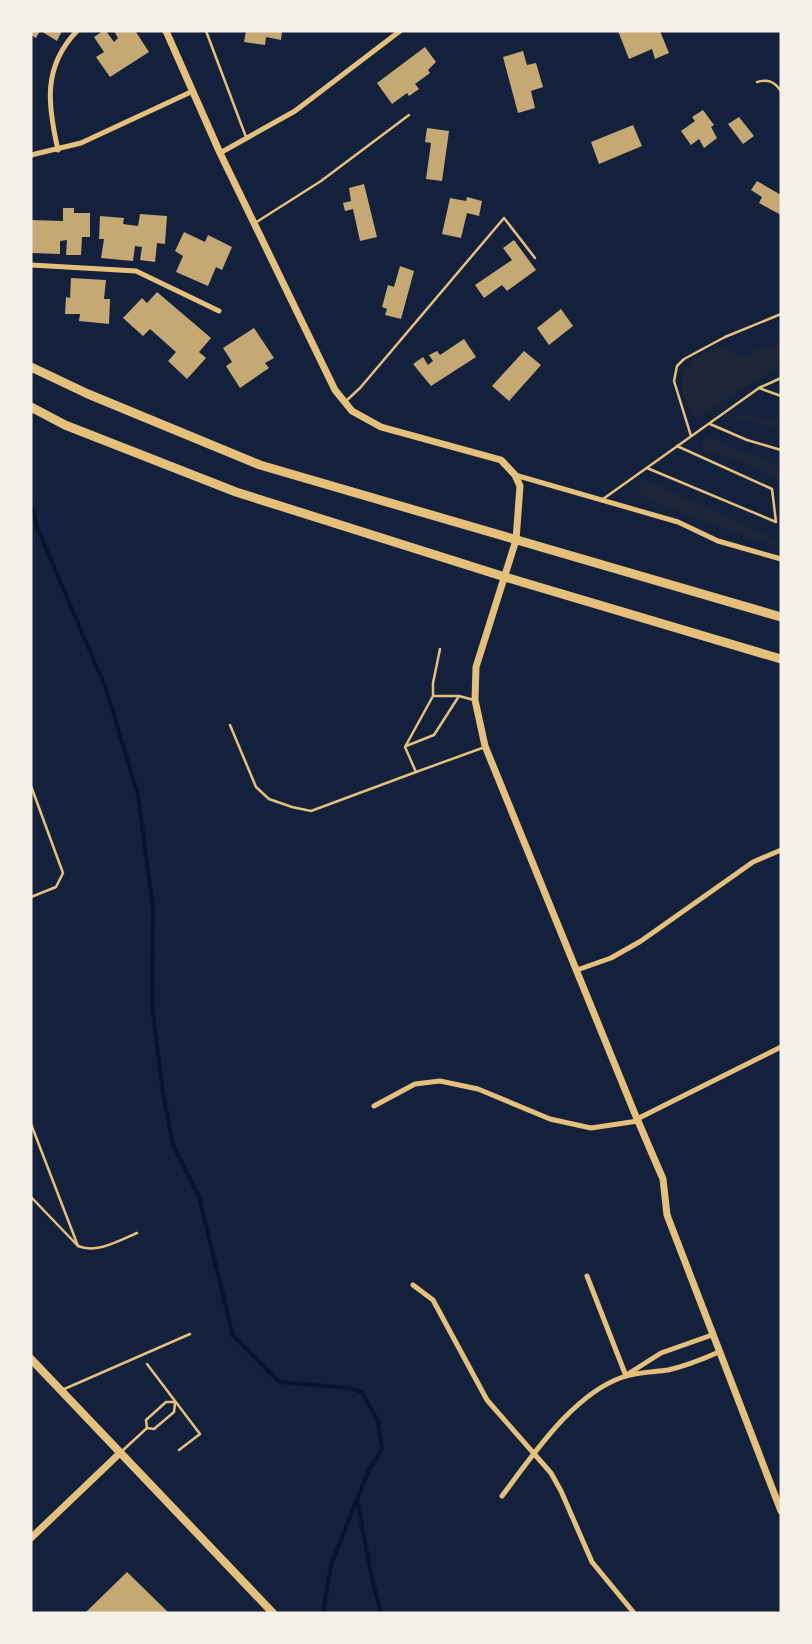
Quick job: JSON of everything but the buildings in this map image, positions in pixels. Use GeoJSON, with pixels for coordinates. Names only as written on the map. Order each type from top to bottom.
{"type":"FeatureCollection","features":[{"type":"Feature","properties":{"kind":"highway"},"geometry":{"type":"LineString","coordinates":[[31,367],[88,394],[260,465],[781,617]]}},
{"type":"Feature","properties":{"kind":"highway"},"geometry":{"type":"LineString","coordinates":[[31,406],[66,425],[236,492],[506,577],[781,659]]}},
{"type":"Feature","properties":{"kind":"main road"},"geometry":{"type":"LineString","coordinates":[[31,1359],[273,1613]]}},
{"type":"Feature","properties":{"kind":"street"},"geometry":{"type":"LineString","coordinates":[[58,150],[50,112],[49,91],[57,62],[66,42],[77,31]]}},
{"type":"Feature","properties":{"kind":"street"},"geometry":{"type":"LineString","coordinates":[[166,31],[220,153],[335,390],[352,410],[381,427],[501,460],[515,475],[520,486],[516,540],[506,577],[478,658],[475,700],[485,746],[637,1120],[663,1179],[668,1215],[712,1335],[781,1511]]}},
{"type":"Feature","properties":{"kind":"street"},"geometry":{"type":"LineString","coordinates":[[220,153],[295,111],[400,31]]}},
{"type":"Feature","properties":{"kind":"street"},"geometry":{"type":"LineString","coordinates":[[31,155],[81,144],[193,91]]}},
{"type":"Feature","properties":{"kind":"street"},"geometry":{"type":"LineString","coordinates":[[31,265],[136,272],[219,311]]}},
{"type":"Feature","properties":{"kind":"street"},"geometry":{"type":"LineString","coordinates":[[515,475],[678,522],[718,541],[781,559]]}},
{"type":"Feature","properties":{"kind":"street"},"geometry":{"type":"LineString","coordinates":[[577,970],[611,958],[642,941],[753,862],[781,850]]}},
{"type":"Feature","properties":{"kind":"street"},"geometry":{"type":"LineString","coordinates":[[374,1106],[415,1084],[440,1080],[478,1089],[550,1120],[591,1128],[637,1120],[781,1047]]}},
{"type":"Feature","properties":{"kind":"street"},"geometry":{"type":"LineString","coordinates":[[587,1276],[626,1376]]}},
{"type":"Feature","properties":{"kind":"street"},"geometry":{"type":"LineString","coordinates":[[413,1285],[434,1300],[487,1400],[551,1473],[561,1491],[592,1562],[634,1613]]}},
{"type":"Feature","properties":{"kind":"street"},"geometry":{"type":"LineString","coordinates":[[626,1376],[661,1353],[712,1335]]}},
{"type":"Feature","properties":{"kind":"street"},"geometry":{"type":"LineString","coordinates":[[502,1496],[534,1454],[589,1395],[612,1381],[626,1376],[681,1367],[719,1352]]}},
{"type":"Feature","properties":{"kind":"street"},"geometry":{"type":"LineString","coordinates":[[31,1538],[120,1453]]}},
{"type":"Feature","properties":{"kind":"lane"},"geometry":{"type":"LineString","coordinates":[[206,31],[246,138]]}},
{"type":"Feature","properties":{"kind":"lane"},"geometry":{"type":"LineString","coordinates":[[757,82],[764,80],[773,82],[781,91]]}},
{"type":"Feature","properties":{"kind":"lane"},"geometry":{"type":"LineString","coordinates":[[255,223],[321,181],[409,115]]}},
{"type":"Feature","properties":{"kind":"lane"},"geometry":{"type":"LineString","coordinates":[[345,402],[360,388],[504,218],[535,258]]}},
{"type":"Feature","properties":{"kind":"lane"},"geometry":{"type":"LineString","coordinates":[[691,436],[674,381],[677,366],[684,359],[725,337],[781,314]]}},
{"type":"Feature","properties":{"kind":"lane"},"geometry":{"type":"LineString","coordinates":[[602,500],[759,388],[781,378]]}},
{"type":"Feature","properties":{"kind":"lane"},"geometry":{"type":"LineString","coordinates":[[759,388],[781,396]]}},
{"type":"Feature","properties":{"kind":"lane"},"geometry":{"type":"LineString","coordinates":[[709,424],[747,440],[781,450]]}},
{"type":"Feature","properties":{"kind":"lane"},"geometry":{"type":"LineString","coordinates":[[647,468],[776,522],[772,489],[677,446]]}},
{"type":"Feature","properties":{"kind":"lane"},"geometry":{"type":"LineString","coordinates":[[405,747],[433,696],[433,684],[440,649]]}},
{"type":"Feature","properties":{"kind":"lane"},"geometry":{"type":"LineString","coordinates":[[433,696],[459,696],[475,700]]}},
{"type":"Feature","properties":{"kind":"lane"},"geometry":{"type":"LineString","coordinates":[[405,747],[434,735],[459,696]]}},
{"type":"Feature","properties":{"kind":"lane"},"geometry":{"type":"LineString","coordinates":[[230,725],[256,787],[269,799],[292,808],[311,811],[485,746]]}},
{"type":"Feature","properties":{"kind":"lane"},"geometry":{"type":"LineString","coordinates":[[405,747],[416,772]]}},
{"type":"Feature","properties":{"kind":"lane"},"geometry":{"type":"LineString","coordinates":[[31,786],[63,873],[56,888],[31,897]]}},
{"type":"Feature","properties":{"kind":"lane"},"geometry":{"type":"LineString","coordinates":[[31,1124],[78,1246]]}},
{"type":"Feature","properties":{"kind":"lane"},"geometry":{"type":"LineString","coordinates":[[31,1197],[78,1246],[85,1249],[97,1248],[138,1233]]}},
{"type":"Feature","properties":{"kind":"lane"},"geometry":{"type":"LineString","coordinates":[[61,1391],[190,1334]]}},
{"type":"Feature","properties":{"kind":"lane"},"geometry":{"type":"LineString","coordinates":[[146,1364],[200,1434],[179,1450]]}},
{"type":"Feature","properties":{"kind":"lane"},"geometry":{"type":"LineString","coordinates":[[147,1428],[146,1420],[166,1402],[175,1402]]}},
{"type":"Feature","properties":{"kind":"lane"},"geometry":{"type":"LineString","coordinates":[[147,1428],[154,1429],[174,1412],[175,1402]]}},
{"type":"Feature","properties":{"kind":"lane"},"geometry":{"type":"LineString","coordinates":[[120,1453],[147,1428]]}},
{"type":"Feature","properties":{"kind":"shaded area"},"geometry":{"type":"Polygon","coordinates":[[[781,342],[781,365],[700,416],[692,416],[685,402],[682,390],[684,370],[690,362],[710,350],[724,345],[729,351],[740,356],[781,342]]]}},
{"type":"Feature","properties":{"kind":"shaded area"},"geometry":{"type":"Polygon","coordinates":[[[736,416],[781,419],[781,427],[737,420],[736,416]]]}},
{"type":"Feature","properties":{"kind":"shaded area"},"geometry":{"type":"Polygon","coordinates":[[[711,436],[727,446],[757,456],[781,468],[781,489],[776,478],[762,470],[723,456],[708,454],[703,449],[702,443],[707,437],[711,436]]]}},
{"type":"Feature","properties":{"kind":"shaded area"},"geometry":{"type":"Polygon","coordinates":[[[644,479],[781,542],[781,548],[743,536],[646,499],[638,489],[644,479]]]}},
{"type":"Feature","properties":{"kind":"waterway"},"geometry":{"type":"LineString","coordinates":[[31,504],[37,527],[106,689],[138,795],[153,908],[152,1006],[163,1093],[173,1145],[199,1197],[233,1336],[279,1382],[350,1388],[362,1392],[378,1421],[382,1449],[369,1470],[331,1565],[323,1613]]}},
{"type":"Feature","properties":{"kind":"waterway"},"geometry":{"type":"LineString","coordinates":[[357,1500],[373,1583],[381,1613]]}}]}
